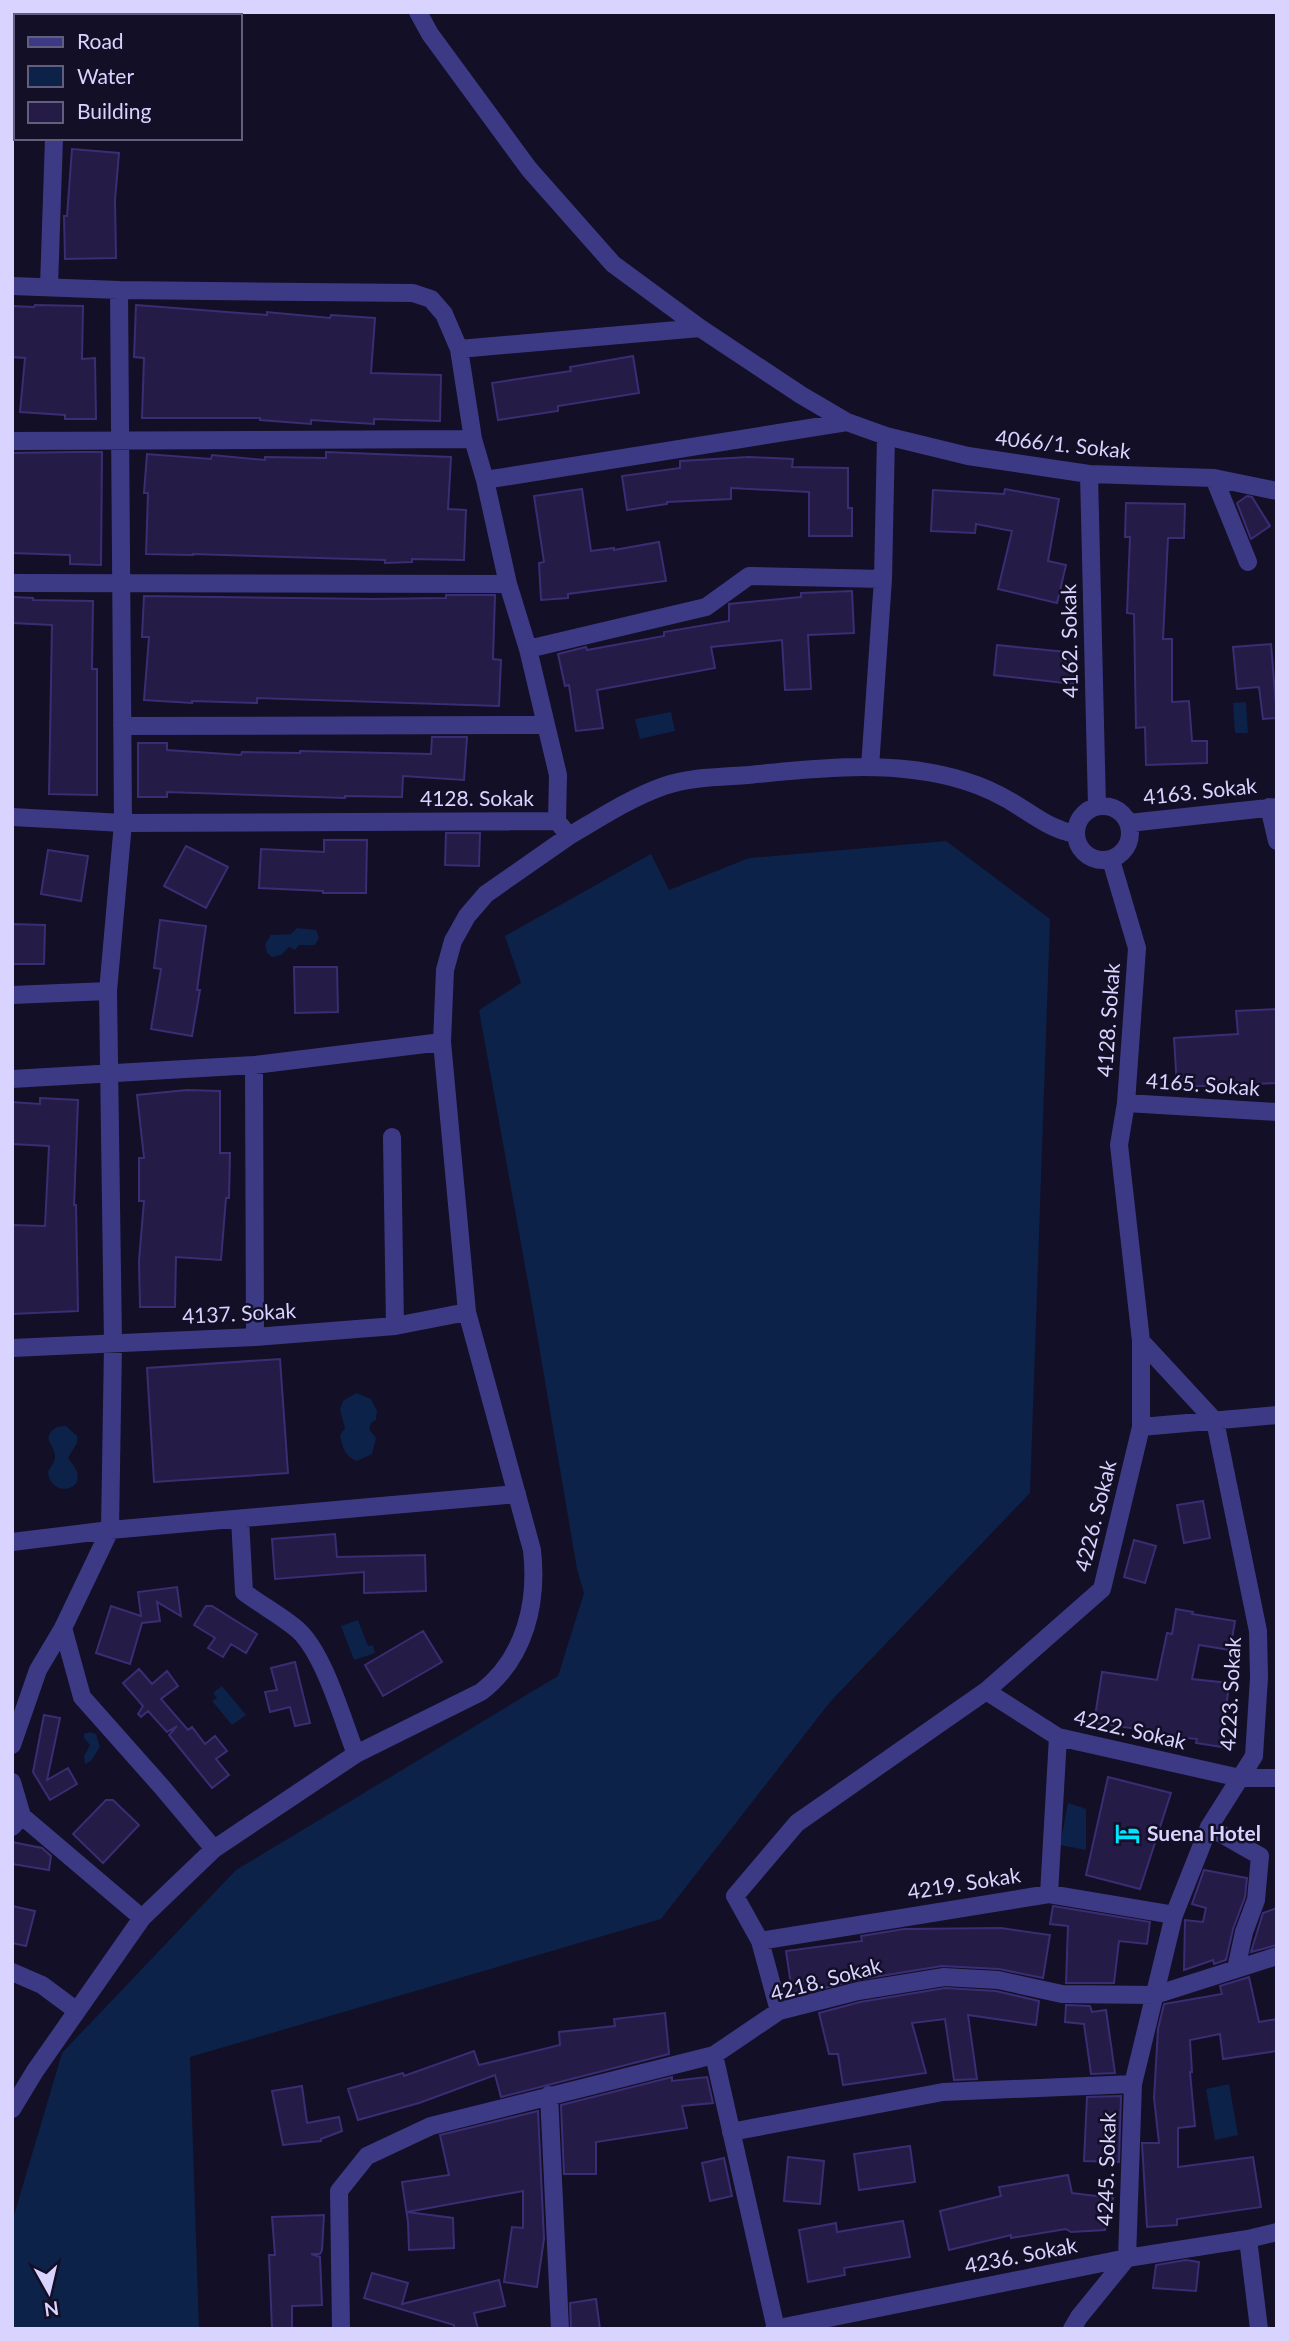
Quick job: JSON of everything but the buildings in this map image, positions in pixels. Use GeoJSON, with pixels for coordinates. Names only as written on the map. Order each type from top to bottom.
{"type":"FeatureCollection","features":[{"type":"Feature","properties":{"kind":"street","name":"4066/1. Sokak"},"geometry":{"type":"LineString","coordinates":[[418,12],[430,34],[529,169],[613,264],[700,328],[847,422],[886,436],[968,457],[1089,474],[1214,478],[1277,491]]}},
{"type":"Feature","properties":{"kind":"street"},"geometry":{"type":"LineString","coordinates":[[49,286],[54,140]]}},
{"type":"Feature","properties":{"kind":"street"},"geometry":{"type":"LineString","coordinates":[[12,286],[119,290],[414,293],[431,299],[444,313],[459,349],[473,439],[558,775],[557,821]]}},
{"type":"Feature","properties":{"kind":"street"},"geometry":{"type":"LineString","coordinates":[[12,1745],[38,1670],[63,1628],[110,1530],[113,1344],[108,991],[123,823],[119,290]]}},
{"type":"Feature","properties":{"kind":"street"},"geometry":{"type":"LineString","coordinates":[[459,349],[700,328]]}},
{"type":"Feature","properties":{"kind":"street"},"geometry":{"type":"LineString","coordinates":[[485,480],[847,422]]}},
{"type":"Feature","properties":{"kind":"street"},"geometry":{"type":"LineString","coordinates":[[870,767],[883,579],[886,436]]}},
{"type":"Feature","properties":{"kind":"street"},"geometry":{"type":"LineString","coordinates":[[12,440],[473,439]]}},
{"type":"Feature","properties":{"kind":"street","name":"4162. Sokak"},"geometry":{"type":"LineString","coordinates":[[1089,474],[1097,806]]}},
{"type":"Feature","properties":{"kind":"street"},"geometry":{"type":"LineString","coordinates":[[1214,478],[1248,562]]}},
{"type":"Feature","properties":{"kind":"street"},"geometry":{"type":"LineString","coordinates":[[528,649],[706,607],[749,576],[883,579]]}},
{"type":"Feature","properties":{"kind":"street"},"geometry":{"type":"LineString","coordinates":[[12,583],[508,584]]}},
{"type":"Feature","properties":{"kind":"street"},"geometry":{"type":"LineString","coordinates":[[122,726],[546,725]]}},
{"type":"Feature","properties":{"kind":"street"},"geometry":{"type":"LineString","coordinates":[[12,2109],[35,2071],[142,1918],[214,1849],[356,1754],[481,1692],[496,1681],[519,1647],[533,1598],[535,1574],[532,1550],[467,1312],[442,1042],[445,970],[453,941],[467,916],[486,894],[569,836],[642,794],[693,780],[796,770],[909,768],[936,772],[968,782],[995,793],[1048,826],[1075,834]]}},
{"type":"Feature","properties":{"kind":"street"},"geometry":{"type":"LineString","coordinates":[[1097,806],[1116,808],[1129,822],[1131,832],[1125,850],[1111,860],[1103,861],[1087,855],[1081,849],[1075,834],[1081,816],[1097,806]]}},
{"type":"Feature","properties":{"kind":"street"},"geometry":{"type":"LineString","coordinates":[[1273,807],[1277,841]]}},
{"type":"Feature","properties":{"kind":"street","name":"4163. Sokak"},"geometry":{"type":"LineString","coordinates":[[1129,822],[1273,807]]}},
{"type":"Feature","properties":{"kind":"street","name":"4128. Sokak"},"geometry":{"type":"LineString","coordinates":[[12,817],[123,823],[557,821],[569,836]]}},
{"type":"Feature","properties":{"kind":"street","name":"4128. Sokak"},"geometry":{"type":"LineString","coordinates":[[1111,860],[1137,948],[1126,1103]]}},
{"type":"Feature","properties":{"kind":"street"},"geometry":{"type":"LineString","coordinates":[[12,995],[108,991]]}},
{"type":"Feature","properties":{"kind":"street"},"geometry":{"type":"LineString","coordinates":[[12,1079],[254,1065],[442,1042]]}},
{"type":"Feature","properties":{"kind":"street"},"geometry":{"type":"LineString","coordinates":[[254,1065],[255,1337]]}},
{"type":"Feature","properties":{"kind":"street","name":"4165. Sokak"},"geometry":{"type":"LineString","coordinates":[[1126,1103],[1277,1112]]}},
{"type":"Feature","properties":{"kind":"street","name":"4226. Sokak"},"geometry":{"type":"LineString","coordinates":[[760,1941],[735,1896],[797,1823],[986,1691],[1102,1589],[1141,1427],[1141,1341],[1119,1145],[1126,1103]]}},
{"type":"Feature","properties":{"kind":"street"},"geometry":{"type":"LineString","coordinates":[[392,1137],[395,1326]]}},
{"type":"Feature","properties":{"kind":"street","name":"4137. Sokak"},"geometry":{"type":"LineString","coordinates":[[12,1349],[255,1337],[395,1326],[467,1312]]}},
{"type":"Feature","properties":{"kind":"street"},"geometry":{"type":"LineString","coordinates":[[1141,1341],[1215,1421]]}},
{"type":"Feature","properties":{"kind":"street"},"geometry":{"type":"LineString","coordinates":[[1141,1427],[1277,1415]]}},
{"type":"Feature","properties":{"kind":"street","name":"4223. Sokak"},"geometry":{"type":"LineString","coordinates":[[1155,1995],[1174,1915],[1209,1827],[1254,1756],[1259,1678],[1258,1631],[1215,1421]]}},
{"type":"Feature","properties":{"kind":"street"},"geometry":{"type":"LineString","coordinates":[[12,1542],[110,1530],[517,1494]]}},
{"type":"Feature","properties":{"kind":"street"},"geometry":{"type":"LineString","coordinates":[[240,1519],[244,1592],[298,1630],[310,1645],[319,1660],[356,1754]]}},
{"type":"Feature","properties":{"kind":"street"},"geometry":{"type":"LineString","coordinates":[[63,1628],[82,1697],[214,1849]]}},
{"type":"Feature","properties":{"kind":"street"},"geometry":{"type":"LineString","coordinates":[[1258,1631],[1277,1632]]}},
{"type":"Feature","properties":{"kind":"street","name":"4222. Sokak"},"geometry":{"type":"LineString","coordinates":[[986,1691],[1058,1737],[1240,1778],[1277,1778]]}},
{"type":"Feature","properties":{"kind":"street"},"geometry":{"type":"LineString","coordinates":[[1049,1894],[1058,1737]]}},
{"type":"Feature","properties":{"kind":"street"},"geometry":{"type":"LineString","coordinates":[[12,1782],[17,1821],[142,1918]]}},
{"type":"Feature","properties":{"kind":"street"},"geometry":{"type":"LineString","coordinates":[[1209,1827],[1260,1856],[1256,1900],[1244,1932],[1236,1969]]}},
{"type":"Feature","properties":{"kind":"street","name":"4219. Sokak"},"geometry":{"type":"LineString","coordinates":[[760,1941],[1049,1894],[1174,1915]]}},
{"type":"Feature","properties":{"kind":"street"},"geometry":{"type":"LineString","coordinates":[[760,1941],[779,2011]]}},
{"type":"Feature","properties":{"kind":"street","name":"4218. Sokak"},"geometry":{"type":"LineString","coordinates":[[341,2329],[339,2191],[367,2156],[431,2126],[713,2055],[779,2011],[858,1991],[944,1977],[998,1980],[1062,1994],[1155,1995],[1277,1956]]}},
{"type":"Feature","properties":{"kind":"street"},"geometry":{"type":"LineString","coordinates":[[12,1972],[42,1985],[77,2011]]}},
{"type":"Feature","properties":{"kind":"street","name":"4245. Sokak"},"geometry":{"type":"LineString","coordinates":[[1127,2258],[1133,2084],[1155,1995]]}},
{"type":"Feature","properties":{"kind":"street"},"geometry":{"type":"LineString","coordinates":[[713,2055],[775,2329]]}},
{"type":"Feature","properties":{"kind":"street"},"geometry":{"type":"LineString","coordinates":[[731,2132],[943,2092],[1133,2084]]}},
{"type":"Feature","properties":{"kind":"street"},"geometry":{"type":"LineString","coordinates":[[549,2095],[560,2329]]}},
{"type":"Feature","properties":{"kind":"street","name":"4236. Sokak"},"geometry":{"type":"LineString","coordinates":[[775,2329],[1127,2258],[1277,2232]]}},
{"type":"Feature","properties":{"kind":"street"},"geometry":{"type":"LineString","coordinates":[[1248,2239],[1259,2329]]}},
{"type":"Feature","properties":{"kind":"street"},"geometry":{"type":"LineString","coordinates":[[1072,2329],[1127,2258]]}},
{"type":"Feature","properties":{"kind":"water"},"geometry":{"type":"Polygon","coordinates":[[[1246,702],[1248,733],[1235,733],[1233,703],[1246,702]]]}},
{"type":"Feature","properties":{"kind":"water"},"geometry":{"type":"Polygon","coordinates":[[[671,712],[675,731],[640,739],[635,719],[671,712]]]}},
{"type":"Feature","properties":{"kind":"water"},"geometry":{"type":"Polygon","coordinates":[[[946,841],[1050,919],[1030,1493],[830,1702],[661,1919],[190,2057],[199,2329],[12,2329],[12,2222],[62,2053],[236,1870],[558,1676],[584,1593],[577,1569],[479,1010],[521,983],[505,936],[651,854],[669,890],[749,858],[946,841]]]}},
{"type":"Feature","properties":{"kind":"water"},"geometry":{"type":"Polygon","coordinates":[[[297,928],[316,930],[319,938],[315,945],[299,945],[295,950],[289,947],[281,955],[272,957],[267,953],[265,944],[271,935],[291,934],[297,928]]]}},
{"type":"Feature","properties":{"kind":"water"},"geometry":{"type":"Polygon","coordinates":[[[356,1393],[371,1399],[377,1411],[376,1420],[371,1423],[369,1429],[376,1438],[372,1454],[357,1461],[343,1448],[340,1435],[345,1428],[340,1410],[343,1401],[356,1393]]]}},
{"type":"Feature","properties":{"kind":"water"},"geometry":{"type":"Polygon","coordinates":[[[66,1426],[77,1436],[77,1443],[68,1458],[78,1479],[71,1488],[66,1489],[54,1485],[50,1480],[48,1472],[55,1457],[48,1438],[57,1427],[66,1426]]]}},
{"type":"Feature","properties":{"kind":"water"},"geometry":{"type":"Polygon","coordinates":[[[358,1620],[368,1646],[373,1645],[375,1653],[354,1660],[341,1626],[358,1620]]]}},
{"type":"Feature","properties":{"kind":"water"},"geometry":{"type":"Polygon","coordinates":[[[222,1686],[246,1715],[232,1725],[212,1701],[217,1698],[213,1693],[222,1686]]]}},
{"type":"Feature","properties":{"kind":"water"},"geometry":{"type":"Polygon","coordinates":[[[84,1734],[96,1734],[100,1747],[91,1761],[85,1764],[84,1756],[90,1745],[84,1734]]]}},
{"type":"Feature","properties":{"kind":"water"},"geometry":{"type":"Polygon","coordinates":[[[1068,1803],[1086,1809],[1086,1850],[1060,1845],[1068,1803]]]}},
{"type":"Feature","properties":{"kind":"water"},"geometry":{"type":"Polygon","coordinates":[[[1229,2084],[1238,2135],[1215,2140],[1206,2089],[1229,2084]]]}},
{"type":"Feature","properties":{"kind":"place","name":"Suena Hotel"},"geometry":{"type":"Point","coordinates":[1127,1834]}}]}
